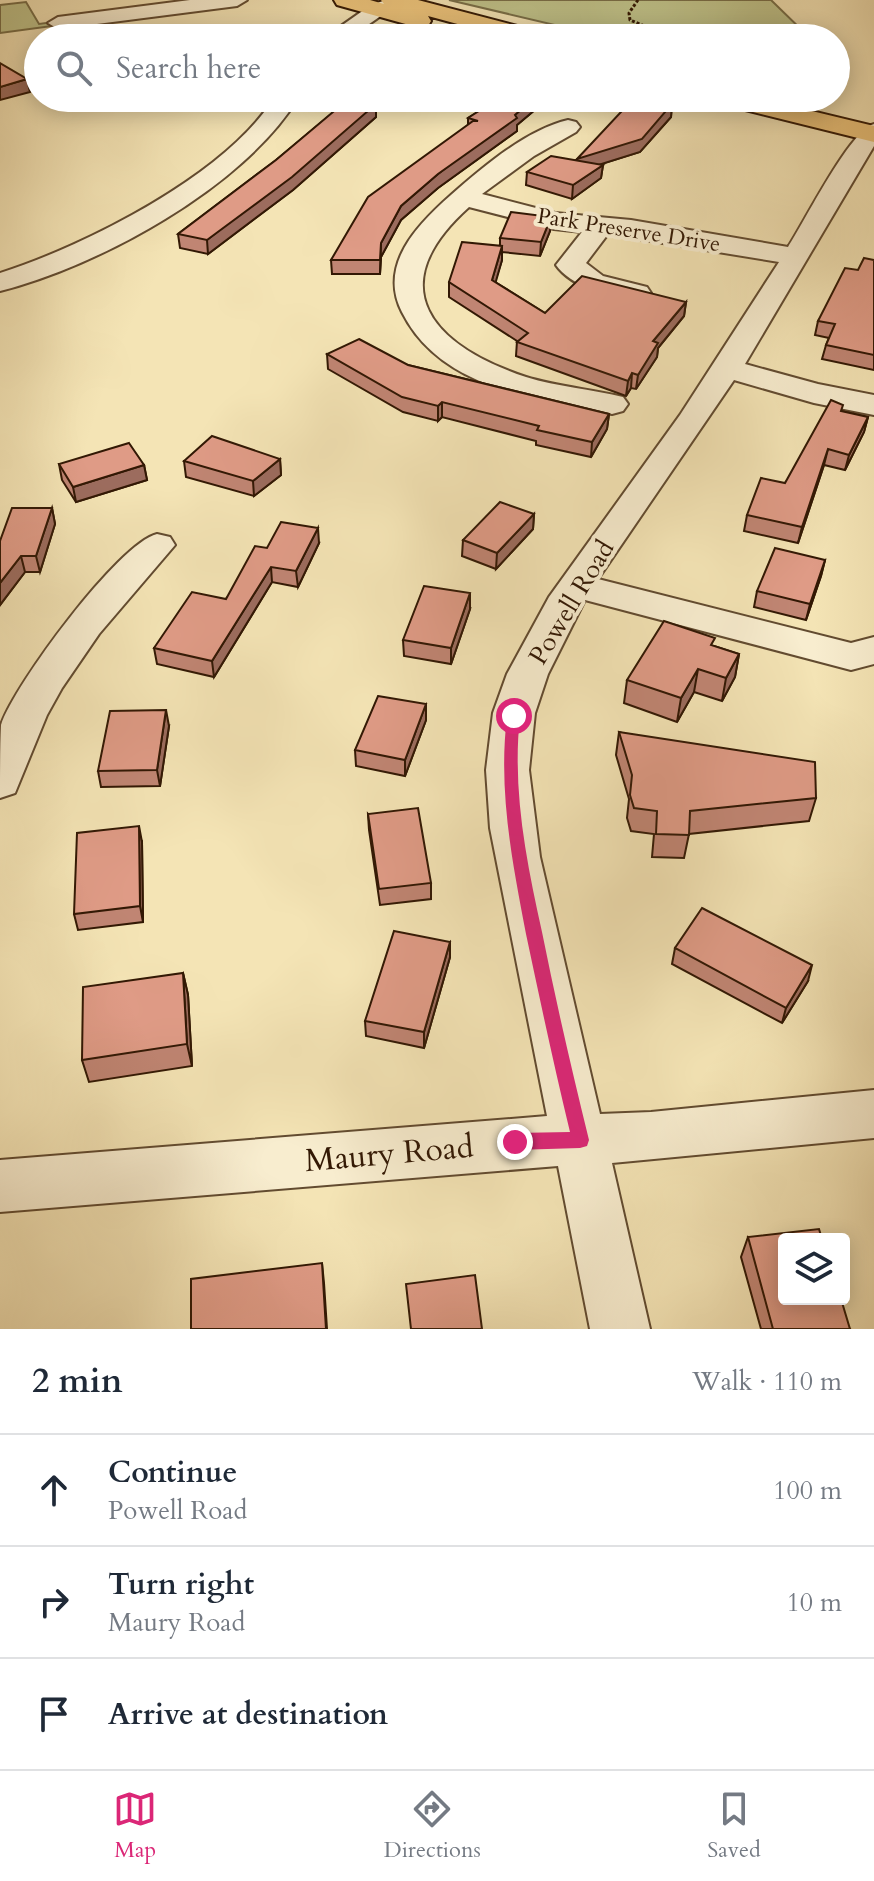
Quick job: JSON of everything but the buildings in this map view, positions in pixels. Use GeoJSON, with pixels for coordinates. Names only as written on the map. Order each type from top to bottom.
{"type":"FeatureCollection","features":[{"type":"Feature","properties":{"kind":"main road"},"geometry":{"type":"LineString","coordinates":[[345,0],[394,3],[479,24]]}},
{"type":"Feature","properties":{"kind":"main road"},"geometry":{"type":"LineString","coordinates":[[394,3],[449,24]]}},
{"type":"Feature","properties":{"kind":"main road"},"geometry":{"type":"LineString","coordinates":[[792,112],[873,129]]}},
{"type":"Feature","properties":{"kind":"main road"},"geometry":{"type":"LineString","coordinates":[[824,112],[873,129]]}},
{"type":"Feature","properties":{"kind":"street"},"geometry":{"type":"LineString","coordinates":[[58,23],[237,0]]}},
{"type":"Feature","properties":{"kind":"street"},"geometry":{"type":"LineString","coordinates":[[359,24],[394,3]]}},
{"type":"Feature","properties":{"kind":"street"},"geometry":{"type":"LineString","coordinates":[[0,282],[101,245],[154,215],[256,138],[279,112]]}},
{"type":"Feature","properties":{"kind":"street"},"geometry":{"type":"LineString","coordinates":[[568,127],[532,145],[463,197],[423,243],[407,275],[417,311],[431,334],[451,354],[517,384],[612,404]]}},
{"type":"Feature","properties":{"kind":"street","name":"Powell Road"},"geometry":{"type":"LineString","coordinates":[[620,1329],[518,855],[510,801],[509,758],[514,716],[526,679],[577,586],[643,494],[726,368],[873,129]]}},
{"type":"Feature","properties":{"kind":"street","name":"Park Preserve Drive"},"geometry":{"type":"LineString","coordinates":[[463,197],[554,221],[601,225],[796,257]]}},
{"type":"Feature","properties":{"kind":"street"},"geometry":{"type":"LineString","coordinates":[[601,225],[570,265],[593,282],[661,299]]}},
{"type":"Feature","properties":{"kind":"street"},"geometry":{"type":"LineString","coordinates":[[726,368],[814,393],[874,405]]}},
{"type":"Feature","properties":{"kind":"street"},"geometry":{"type":"LineString","coordinates":[[0,782],[22,724],[67,647],[103,602],[157,545]]}},
{"type":"Feature","properties":{"kind":"street"},"geometry":{"type":"LineString","coordinates":[[577,586],[851,657],[874,650]]}},
{"type":"Feature","properties":{"kind":"street","name":"Maury Road"},"geometry":{"type":"LineString","coordinates":[[0,1186],[515,1142],[651,1137],[874,1114]]}},
{"type":"Feature","properties":{"kind":"path"},"geometry":{"type":"LineString","coordinates":[[638,0],[629,13],[630,20],[640,24]]}},
{"type":"Feature","properties":{"kind":"green space"},"geometry":{"type":"Polygon","coordinates":[[[217,0],[245,0],[67,24],[39,24],[217,0]]]}},
{"type":"Feature","properties":{"kind":"green space"},"geometry":{"type":"Polygon","coordinates":[[[449,0],[771,0],[796,24],[551,24],[449,0]]]}},
{"type":"Feature","properties":{"kind":"green space"},"geometry":{"type":"Polygon","coordinates":[[[26,2],[39,24],[24,24],[24,30],[0,33],[0,5],[26,2]]]}},
{"type":"Feature","properties":{"kind":"route"},"geometry":{"type":"LineString","coordinates":[[514,716],[509,758],[510,801],[518,855],[553,1028],[580,1140],[515,1142]]}}]}
